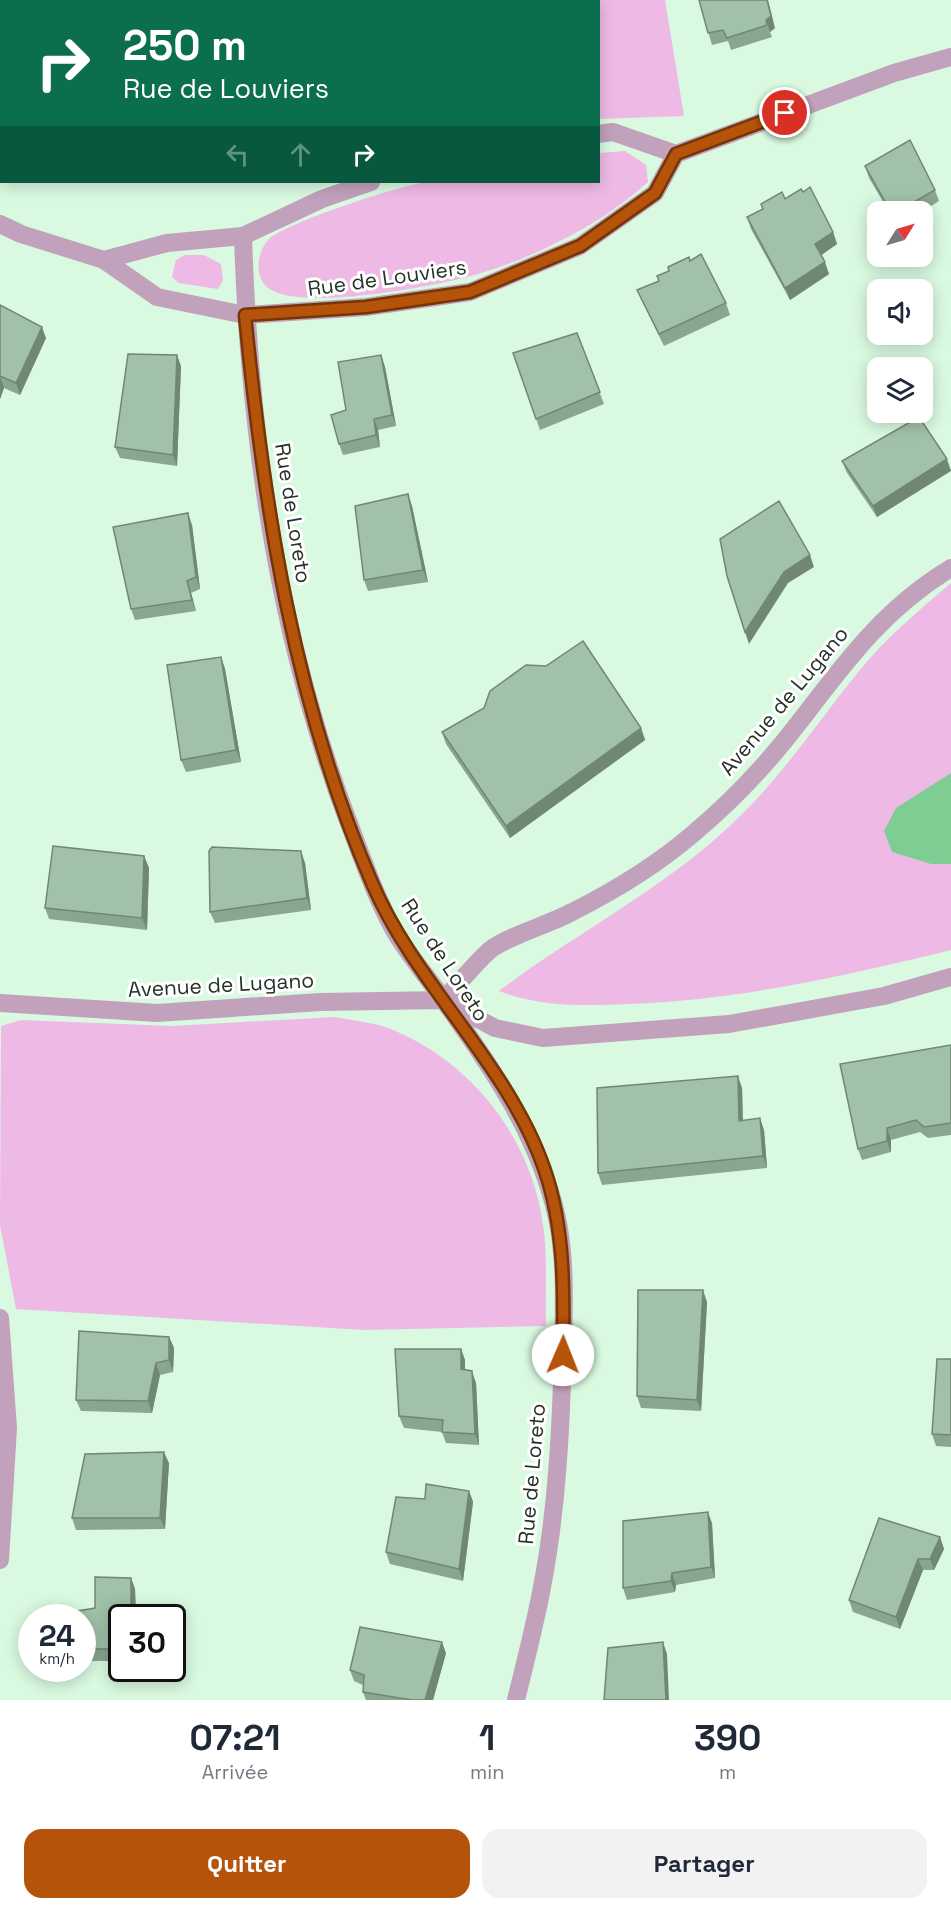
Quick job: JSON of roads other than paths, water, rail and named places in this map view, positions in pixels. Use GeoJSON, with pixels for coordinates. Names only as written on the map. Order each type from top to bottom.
{"type":"FeatureCollection","features":[{"type":"Feature","properties":{"kind":"street"},"geometry":{"type":"LineString","coordinates":[[600,134],[613,132],[676,154],[894,73],[951,57]]}},
{"type":"Feature","properties":{"kind":"street","name":"Rue de Louviers"},"geometry":{"type":"LineString","coordinates":[[0,224],[21,234],[104,260],[157,297],[245,315],[366,307],[470,292],[580,246],[655,193],[676,154]]}},
{"type":"Feature","properties":{"kind":"street"},"geometry":{"type":"LineString","coordinates":[[104,260],[167,243],[243,236],[322,199],[368,183]]}},
{"type":"Feature","properties":{"kind":"street","name":"Rue de Loreto"},"geometry":{"type":"LineString","coordinates":[[243,236],[245,315],[262,466],[276,560],[309,705],[341,803],[372,883],[396,934],[516,1109],[543,1166],[559,1223],[564,1315],[562,1395],[552,1523],[543,1586],[516,1700]]}},
{"type":"Feature","properties":{"kind":"street","name":"Avenue de Lugano"},"geometry":{"type":"LineString","coordinates":[[443,1000],[491,949],[572,912],[631,878],[695,832],[750,780],[796,727],[845,661],[864,640],[910,596],[951,568]]}},
{"type":"Feature","properties":{"kind":"street","name":"Avenue de Lugano"},"geometry":{"type":"LineString","coordinates":[[0,1003],[157,1013],[320,1002],[443,1000],[495,1028],[543,1038],[729,1024],[884,996],[951,977]]}},
{"type":"Feature","properties":{"kind":"street"},"geometry":{"type":"LineString","coordinates":[[0,1318],[8,1428],[0,1560]]}}]}
